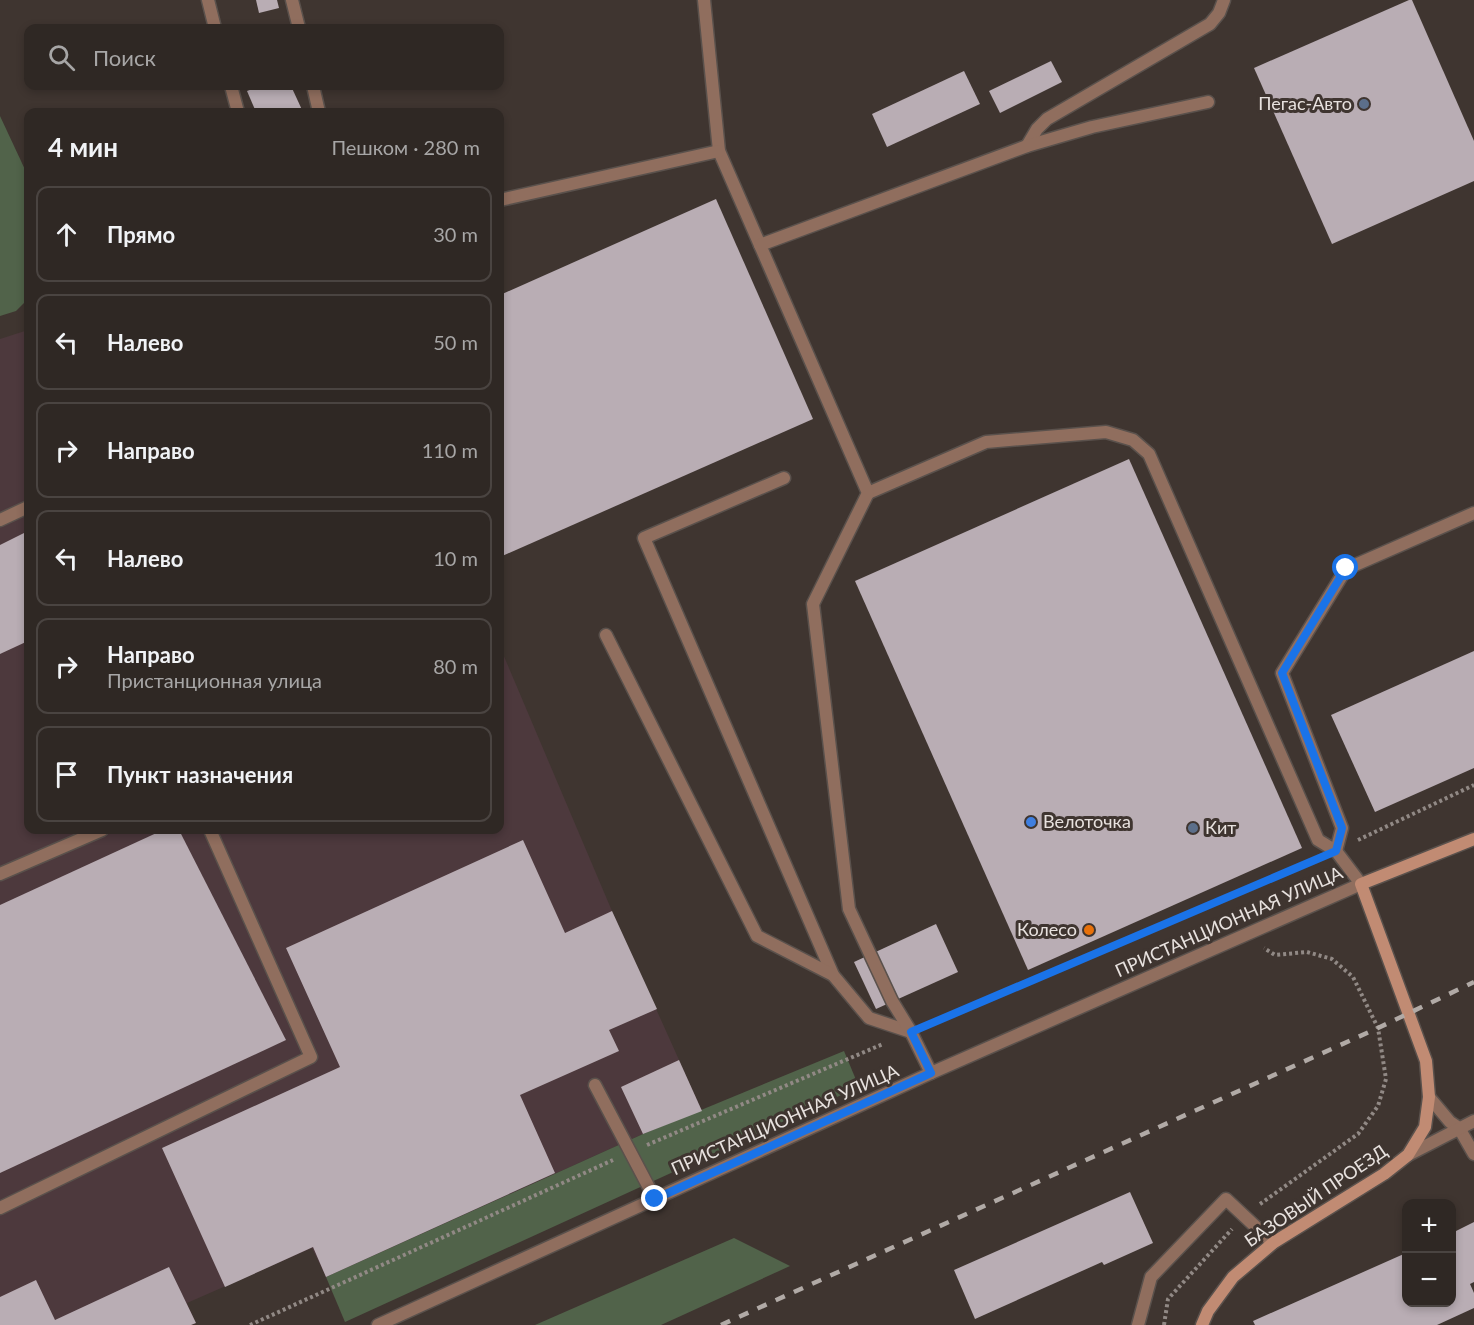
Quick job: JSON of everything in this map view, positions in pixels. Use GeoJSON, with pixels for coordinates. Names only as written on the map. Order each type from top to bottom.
{"type":"FeatureCollection","features":[{"type":"Feature","properties":{"kind":"street"},"geometry":{"type":"LineString","coordinates":[[208,0],[214,24]]}},
{"type":"Feature","properties":{"kind":"street"},"geometry":{"type":"LineString","coordinates":[[292,0],[298,24]]}},
{"type":"Feature","properties":{"kind":"street"},"geometry":{"type":"LineString","coordinates":[[704,0],[719,151],[868,493]]}},
{"type":"Feature","properties":{"kind":"street"},"geometry":{"type":"LineString","coordinates":[[1027,146],[1037,129],[1047,119],[1210,24],[1219,13],[1224,0]]}},
{"type":"Feature","properties":{"kind":"street"},"geometry":{"type":"LineString","coordinates":[[232,90],[237,108]]}},
{"type":"Feature","properties":{"kind":"street"},"geometry":{"type":"LineString","coordinates":[[314,90],[318,108]]}},
{"type":"Feature","properties":{"kind":"street"},"geometry":{"type":"LineString","coordinates":[[760,245],[1027,146],[1092,127],[1208,102]]}},
{"type":"Feature","properties":{"kind":"street"},"geometry":{"type":"LineString","coordinates":[[504,199],[719,151]]}},
{"type":"Feature","properties":{"kind":"street"},"geometry":{"type":"LineString","coordinates":[[931,1073],[911,1032],[892,1001],[849,909],[813,604],[868,493],[986,442],[1106,432],[1133,440],[1149,454],[1318,840],[1336,851],[1361,884]]}},
{"type":"Feature","properties":{"kind":"street"},"geometry":{"type":"LineString","coordinates":[[784,478],[645,538],[833,975],[869,1018],[911,1032]]}},
{"type":"Feature","properties":{"kind":"street"},"geometry":{"type":"LineString","coordinates":[[0,520],[24,509]]}},
{"type":"Feature","properties":{"kind":"street"},"geometry":{"type":"LineString","coordinates":[[1336,851],[1342,828],[1282,673],[1346,568],[1474,513]]}},
{"type":"Feature","properties":{"kind":"street"},"geometry":{"type":"LineString","coordinates":[[606,635],[757,936],[833,975]]}},
{"type":"Feature","properties":{"kind":"street"},"geometry":{"type":"LineString","coordinates":[[0,874],[93,834]]}},
{"type":"Feature","properties":{"kind":"street"},"geometry":{"type":"LineString","coordinates":[[0,1208],[311,1057],[213,834]]}},
{"type":"Feature","properties":{"kind":"street","name":"ПРИСТАНЦИОННАЯ УЛИЦА"},"geometry":{"type":"LineString","coordinates":[[378,1325],[931,1073],[1361,884],[1474,839]]}},
{"type":"Feature","properties":{"kind":"street","name":"БАЗОВЫЙ ПРОЕЗД"},"geometry":{"type":"LineString","coordinates":[[1202,1325],[1208,1311],[1233,1277],[1273,1243],[1384,1174],[1408,1155],[1425,1127],[1429,1097],[1426,1061],[1361,884]]}},
{"type":"Feature","properties":{"kind":"street"},"geometry":{"type":"LineString","coordinates":[[596,1085],[655,1199]]}},
{"type":"Feature","properties":{"kind":"street"},"geometry":{"type":"LineString","coordinates":[[1429,1097],[1450,1122],[1460,1128],[1474,1155]]}},
{"type":"Feature","properties":{"kind":"street"},"geometry":{"type":"LineString","coordinates":[[1408,1155],[1474,1121]]}},
{"type":"Feature","properties":{"kind":"street"},"geometry":{"type":"LineString","coordinates":[[1138,1325],[1151,1277],[1226,1199],[1273,1243]]}},
{"type":"Feature","properties":{"kind":"path"},"geometry":{"type":"LineString","coordinates":[[250,1325],[631,1152],[1336,851],[1474,784]]}},
{"type":"Feature","properties":{"kind":"path"},"geometry":{"type":"LineString","coordinates":[[1164,1325],[1168,1299],[1244,1215],[1358,1134],[1378,1106],[1386,1079],[1378,1028],[1353,977],[1332,959],[1307,952],[1275,955],[1263,947]]}},
{"type":"Feature","properties":{"kind":"shaded area"},"geometry":{"type":"Polygon","coordinates":[[[24,331],[24,834],[504,834],[504,656],[612,911],[702,1111],[643,1134],[326,1277],[312,1248],[187,1303],[196,1323],[191,1325],[0,1325],[0,339],[24,331]]]}},
{"type":"Feature","properties":{"kind":"green space"},"geometry":{"type":"Polygon","coordinates":[[[0,116],[24,167],[24,303],[16,311],[0,316],[0,116]]]}},
{"type":"Feature","properties":{"kind":"green space"},"geometry":{"type":"Polygon","coordinates":[[[844,1051],[859,1087],[345,1322],[326,1277],[643,1134],[844,1051]]]}},
{"type":"Feature","properties":{"kind":"green space"},"geometry":{"type":"Polygon","coordinates":[[[734,1238],[790,1266],[661,1325],[535,1325],[734,1238]]]}},
{"type":"Feature","properties":{"kind":"building"},"geometry":{"type":"Polygon","coordinates":[[[256,0],[277,0],[279,8],[259,13],[256,0]]]}},
{"type":"Feature","properties":{"kind":"building","name":"Пегас-Авто"},"geometry":{"type":"Polygon","coordinates":[[[1412,0],[1474,141],[1474,181],[1332,244],[1254,68],[1412,0]]]}},
{"type":"Feature","properties":{"kind":"building"},"geometry":{"type":"Polygon","coordinates":[[[1051,61],[1062,82],[1000,113],[989,91],[1051,61]]]}},
{"type":"Feature","properties":{"kind":"building"},"geometry":{"type":"Polygon","coordinates":[[[964,71],[980,104],[887,147],[872,114],[964,71]]]}},
{"type":"Feature","properties":{"kind":"building"},"geometry":{"type":"Polygon","coordinates":[[[293,90],[301,108],[254,108],[247,91],[293,90]]]}},
{"type":"Feature","properties":{"kind":"building"},"geometry":{"type":"Polygon","coordinates":[[[716,199],[813,419],[504,555],[504,293],[716,199]]]}},
{"type":"Feature","properties":{"kind":"building"},"geometry":{"type":"Polygon","coordinates":[[[1129,459],[1302,848],[1028,970],[855,581],[1129,459]]]}},
{"type":"Feature","properties":{"kind":"building"},"geometry":{"type":"Polygon","coordinates":[[[24,533],[24,643],[0,654],[0,545],[24,533]]]}},
{"type":"Feature","properties":{"kind":"building"},"geometry":{"type":"Polygon","coordinates":[[[1474,651],[1474,768],[1375,812],[1331,715],[1474,651]]]}},
{"type":"Feature","properties":{"kind":"building"},"geometry":{"type":"Polygon","coordinates":[[[154,834],[181,834],[286,1040],[0,1173],[0,905],[154,834]]]}},
{"type":"Feature","properties":{"kind":"building"},"geometry":{"type":"Polygon","coordinates":[[[523,840],[565,933],[612,911],[657,1009],[609,1030],[619,1051],[520,1095],[555,1173],[326,1277],[313,1247],[225,1287],[162,1148],[340,1067],[286,948],[523,840]]]}},
{"type":"Feature","properties":{"kind":"building"},"geometry":{"type":"Polygon","coordinates":[[[936,924],[958,972],[876,1009],[854,962],[936,924]]]}},
{"type":"Feature","properties":{"kind":"building"},"geometry":{"type":"Polygon","coordinates":[[[679,1060],[702,1111],[643,1134],[621,1087],[679,1060]]]}},
{"type":"Feature","properties":{"kind":"building"},"geometry":{"type":"Polygon","coordinates":[[[1130,1192],[1153,1243],[1104,1265],[1102,1262],[975,1319],[954,1270],[1130,1192]]]}},
{"type":"Feature","properties":{"kind":"building"},"geometry":{"type":"Polygon","coordinates":[[[1474,1222],[1474,1282],[1470,1284],[1474,1293],[1474,1308],[1437,1325],[1255,1325],[1253,1321],[1402,1255],[1402,1307],[1456,1307],[1456,1231],[1474,1222]]]}},
{"type":"Feature","properties":{"kind":"building"},"geometry":{"type":"Polygon","coordinates":[[[169,1267],[196,1323],[191,1325],[0,1325],[0,1297],[36,1280],[55,1320],[169,1267]]]}},
{"type":"Feature","properties":{"kind":"railway"},"geometry":{"type":"LineString","coordinates":[[721,1325],[1378,1028],[1474,982]]}},
{"type":"Feature","properties":{"kind":"place","name":"Пегас-Авто"},"geometry":{"type":"Point","coordinates":[1364,104]}},
{"type":"Feature","properties":{"kind":"place","name":"Велоточка"},"geometry":{"type":"Point","coordinates":[1031,822]}},
{"type":"Feature","properties":{"kind":"place","name":"Кит"},"geometry":{"type":"Point","coordinates":[1193,828]}},
{"type":"Feature","properties":{"kind":"place","name":"Колесо"},"geometry":{"type":"Point","coordinates":[1089,930]}},
{"type":"Feature","properties":{"kind":"route"},"geometry":{"type":"LineString","coordinates":[[655,1199],[931,1073],[911,1032],[1336,851],[1342,828],[1282,673],[1346,568]]}}]}
